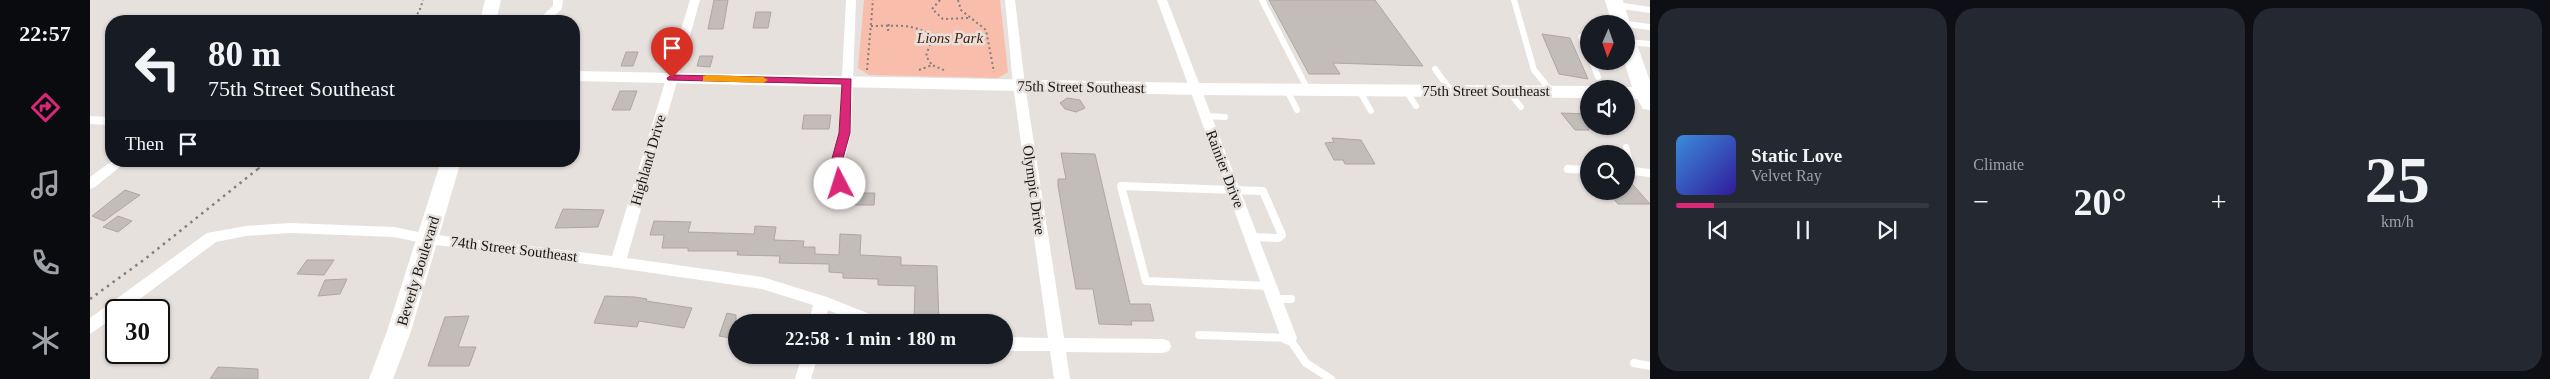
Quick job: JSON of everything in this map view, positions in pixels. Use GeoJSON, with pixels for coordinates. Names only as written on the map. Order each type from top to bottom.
{"type":"FeatureCollection","features":[{"type":"Feature","properties":{"kind":"main road"},"geometry":{"type":"LineString","coordinates":[[1615,2],[1619,15]]}},
{"type":"Feature","properties":{"kind":"main road"},"geometry":{"type":"LineString","coordinates":[[1635,68],[1643,96]]}},
{"type":"Feature","properties":{"kind":"street"},"geometry":{"type":"LineString","coordinates":[[489,15],[493,0]]}},
{"type":"Feature","properties":{"kind":"street"},"geometry":{"type":"LineString","coordinates":[[549,15],[558,7],[558,0]]}},
{"type":"Feature","properties":{"kind":"street","name":"Highland Drive"},"geometry":{"type":"LineString","coordinates":[[618,262],[695,0]]}},
{"type":"Feature","properties":{"kind":"street"},"geometry":{"type":"LineString","coordinates":[[840,184],[837,162],[845,133],[853,77],[851,0]]}},
{"type":"Feature","properties":{"kind":"street","name":"Olympic Drive"},"geometry":{"type":"LineString","coordinates":[[1010,0],[1019,85],[1062,379]]}},
{"type":"Feature","properties":{"kind":"street","name":"Rainier Drive"},"geometry":{"type":"LineString","coordinates":[[1162,0],[1289,338]]}},
{"type":"Feature","properties":{"kind":"street","name":"75th Street Southeast"},"geometry":{"type":"LineString","coordinates":[[580,78],[853,77],[1019,85],[1451,92],[1552,92],[1580,87]]}},
{"type":"Feature","properties":{"kind":"street"},"geometry":{"type":"LineString","coordinates":[[90,120],[105,121]]}},
{"type":"Feature","properties":{"kind":"street"},"geometry":{"type":"LineString","coordinates":[[90,184],[113,167]]}},
{"type":"Feature","properties":{"kind":"street","name":"Beverly Boulevard"},"geometry":{"type":"LineString","coordinates":[[380,379],[428,239],[449,167]]}},
{"type":"Feature","properties":{"kind":"street","name":"74th Street Southeast"},"geometry":{"type":"LineString","coordinates":[[90,327],[212,238],[246,231],[290,228],[394,232],[428,239],[618,262],[762,283],[822,302],[851,314]]}},
{"type":"Feature","properties":{"kind":"street"},"geometry":{"type":"LineString","coordinates":[[819,314],[822,302]]}},
{"type":"Feature","properties":{"kind":"street"},"geometry":{"type":"LineString","coordinates":[[1013,344],[1163,346]]}},
{"type":"Feature","properties":{"kind":"street"},"geometry":{"type":"LineString","coordinates":[[803,379],[807,364]]}},
{"type":"Feature","properties":{"kind":"lane"},"geometry":{"type":"LineString","coordinates":[[1262,0],[1308,90]]}},
{"type":"Feature","properties":{"kind":"lane"},"geometry":{"type":"LineString","coordinates":[[1514,0],[1534,70],[1552,92]]}},
{"type":"Feature","properties":{"kind":"lane"},"geometry":{"type":"LineString","coordinates":[[1615,2],[1650,10]]}},
{"type":"Feature","properties":{"kind":"lane"},"geometry":{"type":"LineString","coordinates":[[1635,28],[1650,27]]}},
{"type":"Feature","properties":{"kind":"lane"},"geometry":{"type":"LineString","coordinates":[[1635,35],[1650,44]]}},
{"type":"Feature","properties":{"kind":"lane"},"geometry":{"type":"LineString","coordinates":[[1435,69],[1451,92]]}},
{"type":"Feature","properties":{"kind":"lane"},"geometry":{"type":"LineString","coordinates":[[1286,90],[1297,110]]}},
{"type":"Feature","properties":{"kind":"lane"},"geometry":{"type":"LineString","coordinates":[[1359,90],[1371,111]]}},
{"type":"Feature","properties":{"kind":"lane"},"geometry":{"type":"LineString","coordinates":[[1406,91],[1416,106]]}},
{"type":"Feature","properties":{"kind":"lane"},"geometry":{"type":"LineString","coordinates":[[1509,92],[1521,107]]}},
{"type":"Feature","properties":{"kind":"lane"},"geometry":{"type":"LineString","coordinates":[[1206,116],[1225,117]]}},
{"type":"Feature","properties":{"kind":"lane"},"geometry":{"type":"LineString","coordinates":[[1568,169],[1580,170]]}},
{"type":"Feature","properties":{"kind":"lane"},"geometry":{"type":"LineString","coordinates":[[1635,172],[1650,173]]}},
{"type":"Feature","properties":{"kind":"lane"},"geometry":{"type":"LineString","coordinates":[[1251,237],[1278,238],[1282,235],[1263,191],[1233,188],[1121,186],[1146,281],[1272,293],[1292,299]]}},
{"type":"Feature","properties":{"kind":"lane"},"geometry":{"type":"LineString","coordinates":[[1199,335],[1289,338],[1304,362],[1318,373],[1331,379]]}},
{"type":"Feature","properties":{"kind":"lane"},"geometry":{"type":"LineString","coordinates":[[1634,363],[1650,366]]}},
{"type":"Feature","properties":{"kind":"path"},"geometry":{"type":"LineString","coordinates":[[416,15],[423,0]]}},
{"type":"Feature","properties":{"kind":"path"},"geometry":{"type":"LineString","coordinates":[[853,77],[868,69],[873,0]]}},
{"type":"Feature","properties":{"kind":"path"},"geometry":{"type":"LineString","coordinates":[[940,0],[932,9],[943,20],[970,18]]}},
{"type":"Feature","properties":{"kind":"path"},"geometry":{"type":"LineString","coordinates":[[958,0],[961,10],[986,30],[994,72]]}},
{"type":"Feature","properties":{"kind":"path"},"geometry":{"type":"LineString","coordinates":[[871,26],[889,24],[921,29],[929,34],[931,41],[926,56],[932,65]]}},
{"type":"Feature","properties":{"kind":"path"},"geometry":{"type":"LineString","coordinates":[[888,31],[889,24]]}},
{"type":"Feature","properties":{"kind":"path"},"geometry":{"type":"LineString","coordinates":[[90,299],[145,260],[261,167]]}},
{"type":"Feature","properties":{"kind":"green space","name":"Lions Park"},"geometry":{"type":"Polygon","coordinates":[[[864,0],[1000,0],[1008,72],[998,78],[869,75],[858,68],[864,0]]]}},
{"type":"Feature","properties":{"kind":"building"},"geometry":{"type":"Polygon","coordinates":[[[714,0],[728,0],[723,29],[708,29],[714,0]]]}},
{"type":"Feature","properties":{"kind":"building"},"geometry":{"type":"Polygon","coordinates":[[[1269,0],[1375,0],[1423,66],[1333,63],[1340,74],[1309,74],[1269,0]]]}},
{"type":"Feature","properties":{"kind":"building"},"geometry":{"type":"Polygon","coordinates":[[[756,12],[771,12],[768,28],[753,28],[756,12]]]}},
{"type":"Feature","properties":{"kind":"building"},"geometry":{"type":"Polygon","coordinates":[[[1542,34],[1570,38],[1580,61],[1580,70],[1584,70],[1588,79],[1559,74],[1542,34]]]}},
{"type":"Feature","properties":{"kind":"building"},"geometry":{"type":"Polygon","coordinates":[[[626,52],[638,52],[633,66],[621,66],[626,52]]]}},
{"type":"Feature","properties":{"kind":"building"},"geometry":{"type":"Polygon","coordinates":[[[700,56],[713,56],[710,67],[697,66],[700,56]]]}},
{"type":"Feature","properties":{"kind":"building"},"geometry":{"type":"Polygon","coordinates":[[[620,91],[637,91],[630,110],[612,110],[620,91]]]}},
{"type":"Feature","properties":{"kind":"building"},"geometry":{"type":"Polygon","coordinates":[[[1067,98],[1080,100],[1085,108],[1076,112],[1065,109],[1060,103],[1067,98]]]}},
{"type":"Feature","properties":{"kind":"building"},"geometry":{"type":"Polygon","coordinates":[[[1561,113],[1580,114],[1580,130],[1575,130],[1561,113]]]}},
{"type":"Feature","properties":{"kind":"building"},"geometry":{"type":"Polygon","coordinates":[[[804,115],[831,115],[829,129],[802,129],[804,115]]]}},
{"type":"Feature","properties":{"kind":"building"},"geometry":{"type":"Polygon","coordinates":[[[1332,138],[1361,140],[1375,164],[1345,164],[1343,160],[1334,160],[1325,143],[1334,142],[1332,138]]]}},
{"type":"Feature","properties":{"kind":"building"},"geometry":{"type":"Polygon","coordinates":[[[1061,153],[1095,154],[1130,304],[1150,304],[1154,321],[1131,321],[1132,325],[1099,324],[1093,289],[1076,289],[1058,186],[1058,179],[1066,179],[1061,153]]]}},
{"type":"Feature","properties":{"kind":"building"},"geometry":{"type":"Polygon","coordinates":[[[1635,187],[1650,204],[1618,204],[1615,200],[1635,200],[1635,187]]]}},
{"type":"Feature","properties":{"kind":"building"},"geometry":{"type":"Polygon","coordinates":[[[125,190],[140,195],[104,221],[92,216],[125,190]]]}},
{"type":"Feature","properties":{"kind":"building"},"geometry":{"type":"Polygon","coordinates":[[[856,193],[875,193],[874,205],[855,205],[856,193]]]}},
{"type":"Feature","properties":{"kind":"building"},"geometry":{"type":"Polygon","coordinates":[[[563,209],[604,210],[598,227],[555,228],[563,209]]]}},
{"type":"Feature","properties":{"kind":"building"},"geometry":{"type":"Polygon","coordinates":[[[118,216],[132,221],[118,232],[103,227],[118,216]]]}},
{"type":"Feature","properties":{"kind":"building"},"geometry":{"type":"Polygon","coordinates":[[[654,221],[691,222],[688,232],[754,234],[755,226],[776,227],[774,240],[804,241],[803,247],[815,247],[815,254],[839,255],[840,234],[861,235],[860,255],[901,257],[901,265],[937,266],[939,314],[914,314],[915,286],[878,285],[878,279],[843,278],[843,273],[829,272],[829,264],[779,263],[780,256],[737,255],[738,251],[688,251],[688,248],[662,248],[664,235],[650,235],[654,221]]]}},
{"type":"Feature","properties":{"kind":"building"},"geometry":{"type":"Polygon","coordinates":[[[307,260],[334,260],[324,275],[297,274],[307,260]]]}},
{"type":"Feature","properties":{"kind":"building"},"geometry":{"type":"Polygon","coordinates":[[[347,279],[340,294],[318,296],[325,280],[347,279]]]}},
{"type":"Feature","properties":{"kind":"building"},"geometry":{"type":"Polygon","coordinates":[[[605,296],[635,297],[647,299],[646,301],[692,308],[684,328],[639,321],[637,327],[594,323],[605,296]]]}},
{"type":"Feature","properties":{"kind":"building"},"geometry":{"type":"Polygon","coordinates":[[[727,313],[732,314],[728,314],[728,338],[719,336],[727,313]]]}},
{"type":"Feature","properties":{"kind":"building"},"geometry":{"type":"Polygon","coordinates":[[[469,316],[458,347],[476,347],[469,366],[428,366],[445,317],[469,316]]]}},
{"type":"Feature","properties":{"kind":"building"},"geometry":{"type":"Polygon","coordinates":[[[218,367],[258,369],[258,379],[210,379],[218,367]]]}},
{"type":"Feature","properties":{"kind":"slow traffic"},"geometry":{"type":"LineString","coordinates":[[707,79],[763,80]]}},
{"type":"Feature","properties":{"kind":"route"},"geometry":{"type":"LineString","coordinates":[[672,78],[847,81],[845,133],[837,162],[840,184]]}}]}
